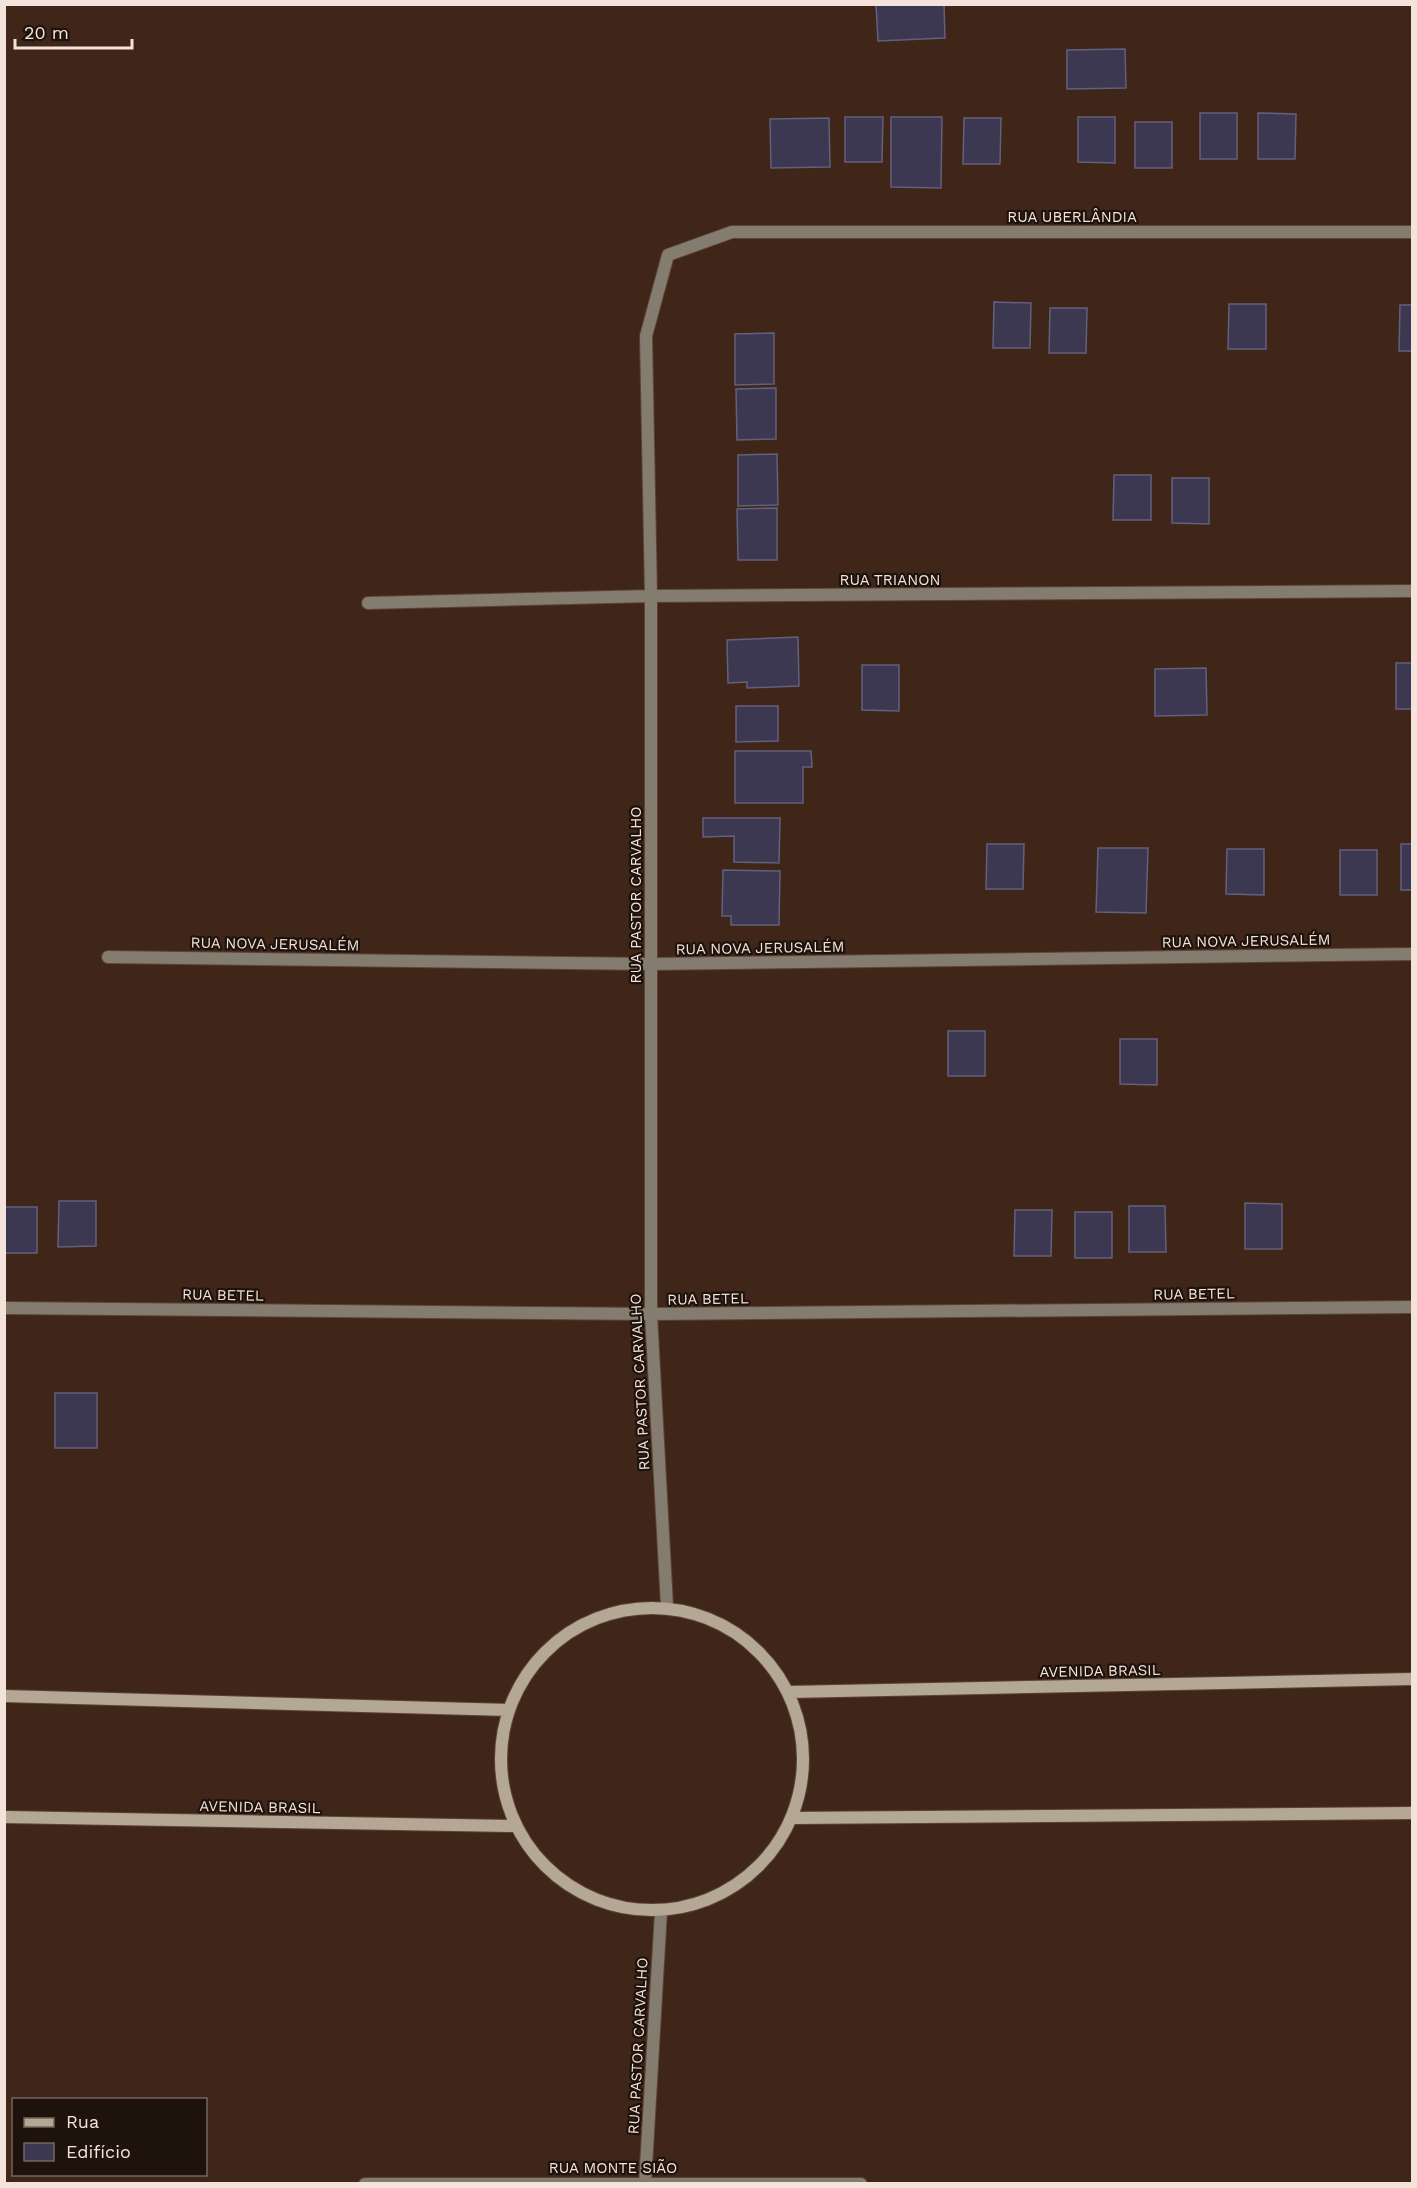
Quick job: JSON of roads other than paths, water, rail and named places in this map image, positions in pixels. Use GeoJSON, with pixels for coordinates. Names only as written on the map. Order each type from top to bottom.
{"type":"FeatureCollection","features":[{"type":"Feature","properties":{"kind":"main road"},"geometry":{"type":"LineString","coordinates":[[667,1606],[695,1613],[733,1631],[765,1657],[789,1692],[801,1733],[802,1776],[791,1818],[769,1854],[739,1883],[702,1902],[660,1911],[616,1907],[574,1890],[540,1863],[515,1826],[502,1788],[501,1758],[509,1710],[531,1668],[564,1635],[607,1614],[667,1606]]}},
{"type":"Feature","properties":{"kind":"main road","name":"AVENIDA BRASIL"},"geometry":{"type":"LineString","coordinates":[[789,1692],[1413,1679]]}},
{"type":"Feature","properties":{"kind":"main road"},"geometry":{"type":"LineString","coordinates":[[4,1696],[509,1710]]}},
{"type":"Feature","properties":{"kind":"main road"},"geometry":{"type":"LineString","coordinates":[[791,1818],[1413,1814]]}},
{"type":"Feature","properties":{"kind":"main road","name":"AVENIDA BRASIL"},"geometry":{"type":"LineString","coordinates":[[4,1817],[515,1826]]}},
{"type":"Feature","properties":{"kind":"street","name":"RUA UBERLÂNDIA"},"geometry":{"type":"LineString","coordinates":[[732,232],[1413,232]]}},
{"type":"Feature","properties":{"kind":"street","name":"RUA PASTOR CARVALHO"},"geometry":{"type":"LineString","coordinates":[[667,1606],[651,1314],[651,596],[646,336],[668,255],[732,232]]}},
{"type":"Feature","properties":{"kind":"street","name":"RUA TRIANON"},"geometry":{"type":"LineString","coordinates":[[368,603],[651,596],[1413,591]]}},
{"type":"Feature","properties":{"kind":"street","name":"RUA NOVA JERUSALÉM"},"geometry":{"type":"LineString","coordinates":[[108,957],[651,964],[1413,954]]}},
{"type":"Feature","properties":{"kind":"street","name":"RUA BETEL"},"geometry":{"type":"LineString","coordinates":[[4,1308],[651,1314],[1413,1307]]}},
{"type":"Feature","properties":{"kind":"street","name":"RUA PASTOR CARVALHO"},"geometry":{"type":"LineString","coordinates":[[645,2183],[660,1911]]}},
{"type":"Feature","properties":{"kind":"street","name":"RUA MONTE SIÃO"},"geometry":{"type":"LineString","coordinates":[[365,2184],[861,2184]]}}]}
